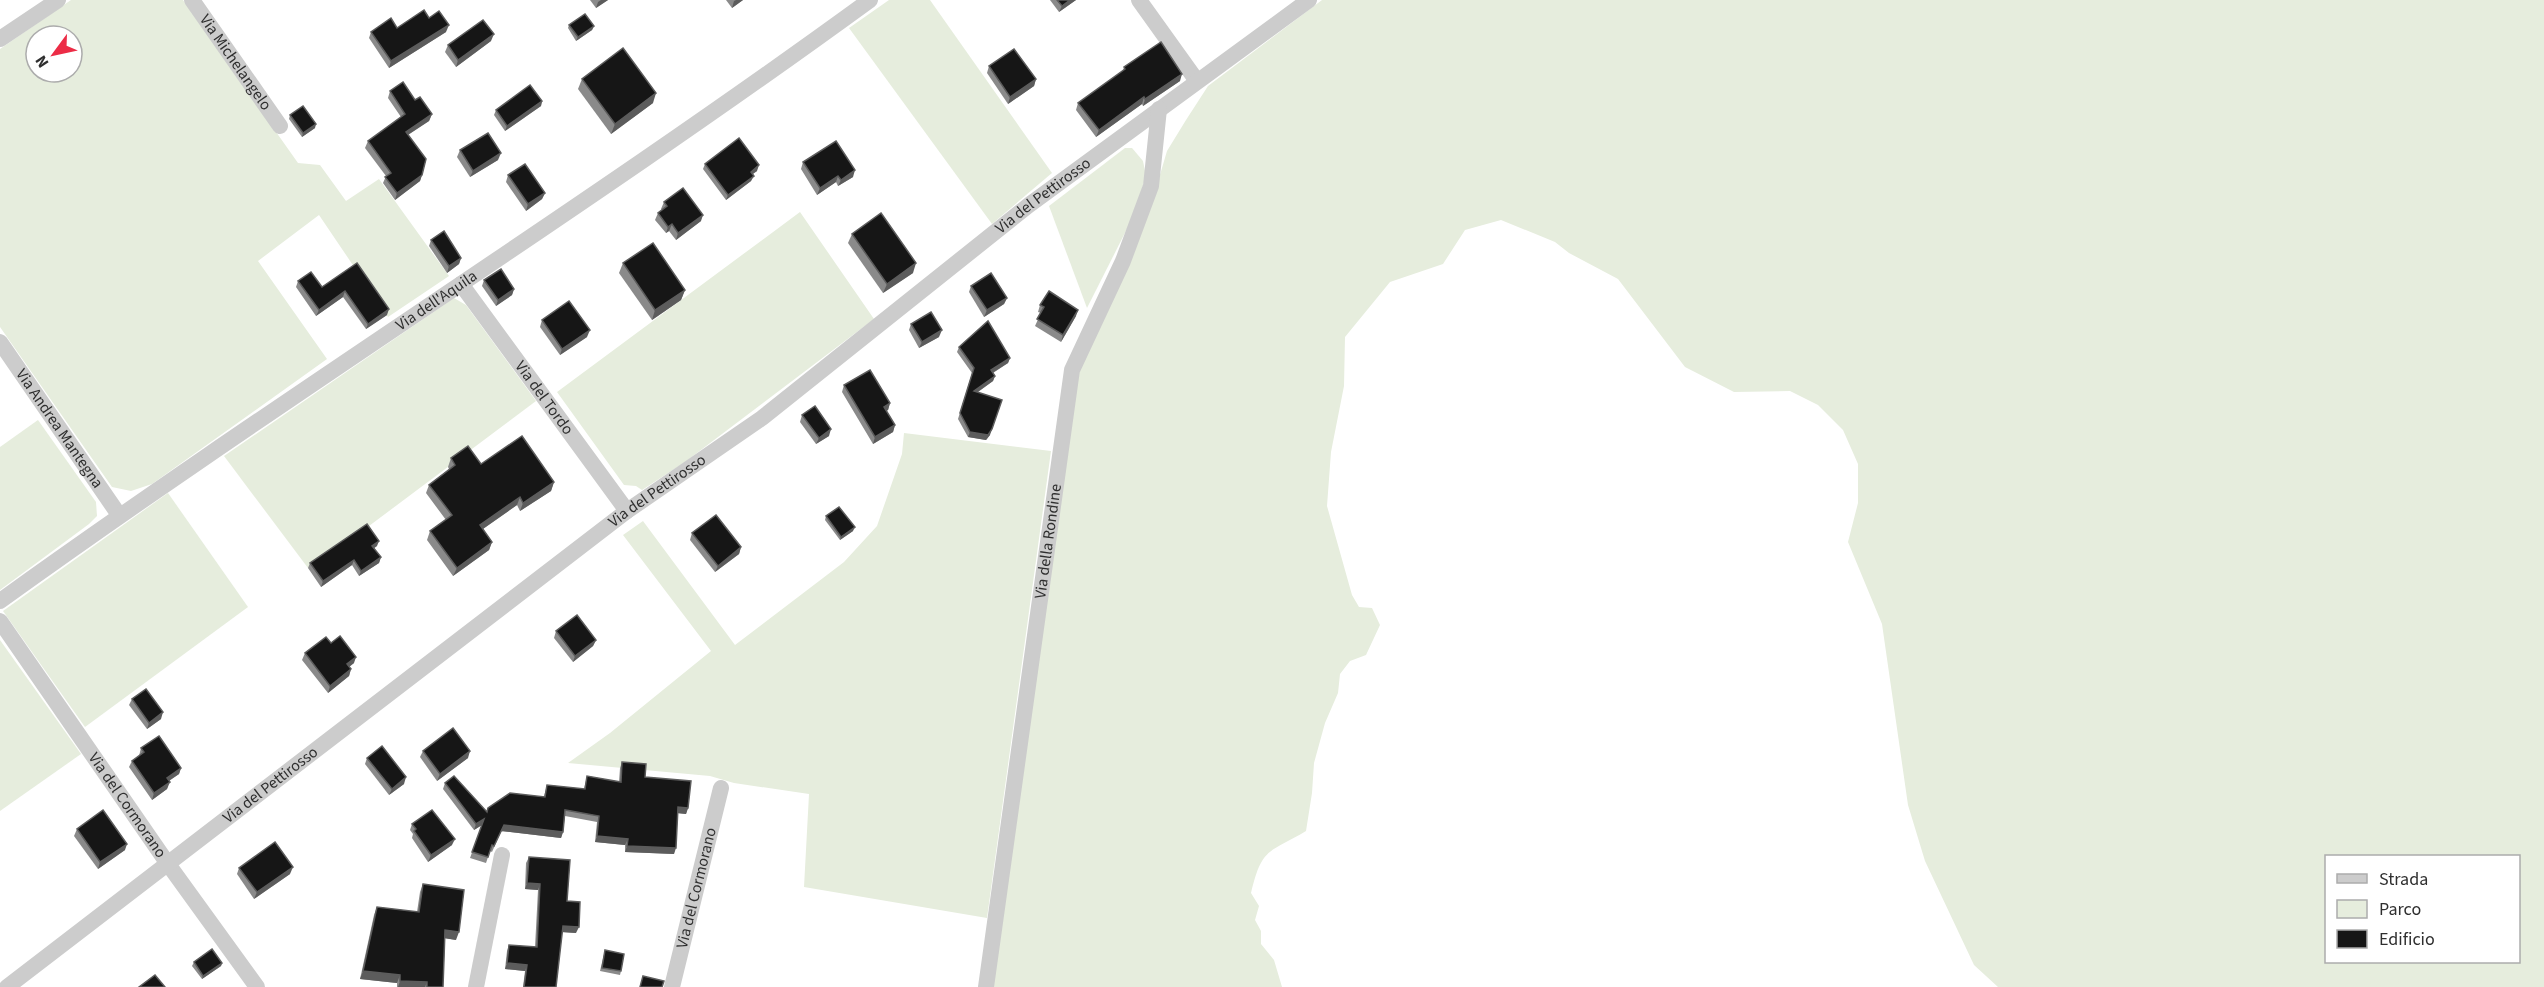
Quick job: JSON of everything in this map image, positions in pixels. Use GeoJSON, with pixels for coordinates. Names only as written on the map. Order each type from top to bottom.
{"type":"FeatureCollection","features":[{"type":"Feature","properties":{"kind":"street"},"geometry":{"type":"LineString","coordinates":[[0,39],[58,0]]}},
{"type":"Feature","properties":{"kind":"street","name":"Via Michelangelo"},"geometry":{"type":"LineString","coordinates":[[192,0],[280,126]]}},
{"type":"Feature","properties":{"kind":"street","name":"Via dell'Aquila"},"geometry":{"type":"LineString","coordinates":[[0,601],[119,515],[735,98],[870,0]]}},
{"type":"Feature","properties":{"kind":"street"},"geometry":{"type":"LineString","coordinates":[[1139,0],[1197,81]]}},
{"type":"Feature","properties":{"kind":"street","name":"Via del Pettirosso"},"geometry":{"type":"LineString","coordinates":[[7,987],[627,511],[762,418],[1029,205],[1309,0]]}},
{"type":"Feature","properties":{"kind":"street","name":"Via della Rondine"},"geometry":{"type":"LineString","coordinates":[[986,987],[1072,370],[1123,261],[1151,186],[1159,109]]}},
{"type":"Feature","properties":{"kind":"street","name":"Via del Tordo"},"geometry":{"type":"LineString","coordinates":[[461,284],[627,511]]}},
{"type":"Feature","properties":{"kind":"street","name":"Via Andrea Mantegna"},"geometry":{"type":"LineString","coordinates":[[0,342],[119,515]]}},
{"type":"Feature","properties":{"kind":"street","name":"Via del Cormorano"},"geometry":{"type":"LineString","coordinates":[[0,621],[168,864],[258,987]]}},
{"type":"Feature","properties":{"kind":"street","name":"Via del Cormorano"},"geometry":{"type":"LineString","coordinates":[[672,987],[721,788]]}},
{"type":"Feature","properties":{"kind":"street"},"geometry":{"type":"LineString","coordinates":[[476,987],[502,855]]}},
{"type":"Feature","properties":{"kind":"green space"},"geometry":{"type":"Polygon","coordinates":[[[71,0],[183,0],[298,163],[320,165],[346,201],[379,179],[449,276],[388,317],[319,215],[258,261],[327,359],[152,484],[131,491],[112,487],[0,327],[0,49],[24,32],[24,84],[84,84],[84,24],[36,24],[71,0]]]}},
{"type":"Feature","properties":{"kind":"green space"},"geometry":{"type":"Polygon","coordinates":[[[889,0],[930,0],[1052,173],[992,224],[849,28],[889,0]]]}},
{"type":"Feature","properties":{"kind":"green space"},"geometry":{"type":"Polygon","coordinates":[[[1322,0],[2544,0],[2544,987],[1998,987],[1974,965],[1925,861],[1908,805],[1882,624],[1848,542],[1858,503],[1858,464],[1843,430],[1818,405],[1790,391],[1734,392],[1685,367],[1618,279],[1569,253],[1555,242],[1501,220],[1465,230],[1443,264],[1390,282],[1345,337],[1344,386],[1331,452],[1327,506],[1352,595],[1359,607],[1372,608],[1380,625],[1366,655],[1350,661],[1340,674],[1338,693],[1325,723],[1314,763],[1306,831],[1269,853],[1263,859],[1255,878],[1251,893],[1259,906],[1255,920],[1261,931],[1261,944],[1274,960],[1282,987],[991,987],[1078,374],[1157,185],[1167,151],[1208,86],[1322,0]]]}},
{"type":"Feature","properties":{"kind":"green space"},"geometry":{"type":"Polygon","coordinates":[[[1125,148],[1132,148],[1143,161],[1146,176],[1133,217],[1087,308],[1049,206],[1125,148]]]}},
{"type":"Feature","properties":{"kind":"green space"},"geometry":{"type":"Polygon","coordinates":[[[800,212],[874,319],[685,462],[642,490],[636,486],[624,485],[557,392],[800,212]]]}},
{"type":"Feature","properties":{"kind":"green space"},"geometry":{"type":"Polygon","coordinates":[[[454,298],[466,305],[536,401],[365,529],[308,568],[224,456],[454,298]]]}},
{"type":"Feature","properties":{"kind":"green space"},"geometry":{"type":"Polygon","coordinates":[[[38,420],[96,502],[97,516],[0,590],[0,447],[38,420]]]}},
{"type":"Feature","properties":{"kind":"green space"},"geometry":{"type":"Polygon","coordinates":[[[904,433],[1051,451],[987,918],[804,887],[809,794],[734,783],[710,776],[568,763],[610,733],[711,651],[623,535],[643,521],[735,645],[844,562],[877,526],[902,454],[904,433]]]}},
{"type":"Feature","properties":{"kind":"green space"},"geometry":{"type":"Polygon","coordinates":[[[168,493],[248,607],[85,727],[3,611],[168,493]]]}},
{"type":"Feature","properties":{"kind":"green space"},"geometry":{"type":"Polygon","coordinates":[[[0,640],[81,754],[0,811],[0,640]]]}},
{"type":"Feature","properties":{"kind":"building"},"geometry":{"type":"Polygon","coordinates":[[[1057,0],[1070,0],[1062,6],[1057,0]]]}},
{"type":"Feature","properties":{"kind":"building"},"geometry":{"type":"Polygon","coordinates":[[[424,10],[429,18],[439,11],[449,25],[391,61],[371,32],[391,18],[397,28],[424,10]]]}},
{"type":"Feature","properties":{"kind":"building"},"geometry":{"type":"Polygon","coordinates":[[[585,14],[594,26],[578,37],[569,25],[585,14]]]}},
{"type":"Feature","properties":{"kind":"building"},"geometry":{"type":"Polygon","coordinates":[[[483,20],[494,34],[458,60],[448,45],[483,20]]]}},
{"type":"Feature","properties":{"kind":"building"},"geometry":{"type":"Polygon","coordinates":[[[1161,42],[1182,74],[1145,99],[1144,97],[1099,130],[1078,103],[1161,42]]]}},
{"type":"Feature","properties":{"kind":"building"},"geometry":{"type":"Polygon","coordinates":[[[623,48],[656,93],[615,124],[582,79],[623,48]]]}},
{"type":"Feature","properties":{"kind":"building"},"geometry":{"type":"Polygon","coordinates":[[[1014,49],[1036,79],[1010,97],[989,66],[1014,49]]]}},
{"type":"Feature","properties":{"kind":"building"},"geometry":{"type":"Polygon","coordinates":[[[403,82],[415,100],[420,97],[432,114],[406,132],[426,159],[422,175],[397,193],[385,177],[391,173],[368,141],[405,114],[390,91],[403,82]]]}},
{"type":"Feature","properties":{"kind":"building"},"geometry":{"type":"Polygon","coordinates":[[[530,85],[542,101],[507,126],[496,110],[530,85]]]}},
{"type":"Feature","properties":{"kind":"building"},"geometry":{"type":"Polygon","coordinates":[[[303,106],[316,124],[303,133],[290,115],[303,106]]]}},
{"type":"Feature","properties":{"kind":"building"},"geometry":{"type":"Polygon","coordinates":[[[488,133],[501,153],[473,171],[460,150],[488,133]]]}},
{"type":"Feature","properties":{"kind":"building"},"geometry":{"type":"Polygon","coordinates":[[[739,138],[759,165],[751,172],[754,176],[728,195],[705,164],[739,138]]]}},
{"type":"Feature","properties":{"kind":"building"},"geometry":{"type":"Polygon","coordinates":[[[836,141],[855,170],[841,180],[838,176],[820,188],[803,162],[836,141]]]}},
{"type":"Feature","properties":{"kind":"building"},"geometry":{"type":"Polygon","coordinates":[[[525,164],[545,193],[528,204],[508,175],[525,164]]]}},
{"type":"Feature","properties":{"kind":"building"},"geometry":{"type":"Polygon","coordinates":[[[683,188],[703,215],[678,233],[672,224],[668,227],[658,213],[667,206],[664,202],[683,188]]]}},
{"type":"Feature","properties":{"kind":"building"},"geometry":{"type":"Polygon","coordinates":[[[881,213],[916,263],[887,284],[852,234],[881,213]]]}},
{"type":"Feature","properties":{"kind":"building"},"geometry":{"type":"Polygon","coordinates":[[[444,231],[461,258],[449,266],[431,240],[444,231]]]}},
{"type":"Feature","properties":{"kind":"building"},"geometry":{"type":"Polygon","coordinates":[[[653,243],[685,290],[655,310],[623,263],[653,243]]]}},
{"type":"Feature","properties":{"kind":"building"},"geometry":{"type":"Polygon","coordinates":[[[357,263],[389,309],[368,324],[345,291],[319,310],[298,281],[311,272],[322,287],[357,263]]]}},
{"type":"Feature","properties":{"kind":"building"},"geometry":{"type":"Polygon","coordinates":[[[501,269],[514,289],[498,300],[484,280],[501,269]]]}},
{"type":"Feature","properties":{"kind":"building"},"geometry":{"type":"Polygon","coordinates":[[[991,273],[1007,298],[987,310],[971,286],[991,273]]]}},
{"type":"Feature","properties":{"kind":"building"},"geometry":{"type":"Polygon","coordinates":[[[1049,291],[1078,310],[1063,335],[1037,319],[1044,307],[1040,305],[1049,291]]]}},
{"type":"Feature","properties":{"kind":"building"},"geometry":{"type":"Polygon","coordinates":[[[569,301],[590,330],[562,349],[542,320],[569,301]]]}},
{"type":"Feature","properties":{"kind":"building"},"geometry":{"type":"Polygon","coordinates":[[[931,312],[942,330],[922,342],[911,324],[931,312]]]}},
{"type":"Feature","properties":{"kind":"building"},"geometry":{"type":"Polygon","coordinates":[[[988,321],[1010,358],[991,370],[995,376],[974,391],[1002,400],[988,435],[970,432],[960,413],[974,368],[959,347],[988,321]]]}},
{"type":"Feature","properties":{"kind":"building"},"geometry":{"type":"Polygon","coordinates":[[[870,370],[890,403],[884,407],[895,425],[875,437],[844,385],[870,370]]]}},
{"type":"Feature","properties":{"kind":"building"},"geometry":{"type":"Polygon","coordinates":[[[815,406],[831,429],[819,438],[802,415],[815,406]]]}},
{"type":"Feature","properties":{"kind":"building"},"geometry":{"type":"Polygon","coordinates":[[[522,436],[554,482],[523,503],[520,497],[480,525],[492,542],[457,568],[430,531],[452,515],[429,485],[455,465],[451,458],[468,446],[481,464],[522,436]]]}},
{"type":"Feature","properties":{"kind":"building"},"geometry":{"type":"Polygon","coordinates":[[[839,507],[855,527],[841,537],[826,516],[839,507]]]}},
{"type":"Feature","properties":{"kind":"building"},"geometry":{"type":"Polygon","coordinates":[[[716,515],[741,547],[718,566],[692,533],[716,515]]]}},
{"type":"Feature","properties":{"kind":"building"},"geometry":{"type":"Polygon","coordinates":[[[367,524],[379,541],[372,546],[381,557],[361,571],[354,560],[323,581],[310,563],[367,524]]]}},
{"type":"Feature","properties":{"kind":"building"},"geometry":{"type":"Polygon","coordinates":[[[577,615],[596,640],[575,656],[556,631],[577,615]]]}},
{"type":"Feature","properties":{"kind":"building"},"geometry":{"type":"Polygon","coordinates":[[[340,636],[356,657],[347,664],[351,669],[330,686],[305,653],[326,637],[331,643],[340,636]]]}},
{"type":"Feature","properties":{"kind":"building"},"geometry":{"type":"Polygon","coordinates":[[[146,689],[163,712],[149,723],[132,699],[146,689]]]}},
{"type":"Feature","properties":{"kind":"building"},"geometry":{"type":"Polygon","coordinates":[[[453,728],[470,751],[440,774],[423,751],[453,728]]]}},
{"type":"Feature","properties":{"kind":"building"},"geometry":{"type":"Polygon","coordinates":[[[159,736],[181,768],[167,778],[170,782],[154,793],[132,761],[144,752],[141,748],[159,736]]]}},
{"type":"Feature","properties":{"kind":"building"},"geometry":{"type":"Polygon","coordinates":[[[382,746],[406,777],[392,789],[367,758],[382,746]]]}},
{"type":"Feature","properties":{"kind":"building"},"geometry":{"type":"Polygon","coordinates":[[[622,762],[646,764],[645,777],[691,781],[688,808],[678,807],[676,848],[627,846],[628,839],[597,836],[599,816],[565,810],[563,832],[504,825],[488,857],[472,852],[484,819],[476,824],[445,783],[454,776],[487,812],[488,808],[510,793],[545,797],[547,785],[585,789],[587,776],[621,782],[622,762]]]}},
{"type":"Feature","properties":{"kind":"building"},"geometry":{"type":"Polygon","coordinates":[[[103,810],[127,844],[100,862],[77,829],[103,810]]]}},
{"type":"Feature","properties":{"kind":"building"},"geometry":{"type":"Polygon","coordinates":[[[432,810],[455,839],[431,855],[414,831],[416,829],[412,824],[432,810]]]}},
{"type":"Feature","properties":{"kind":"building"},"geometry":{"type":"Polygon","coordinates":[[[275,842],[293,867],[257,892],[239,868],[275,842]]]}},
{"type":"Feature","properties":{"kind":"building"},"geometry":{"type":"Polygon","coordinates":[[[529,857],[570,860],[567,901],[580,902],[579,927],[563,926],[556,987],[524,987],[527,965],[507,963],[509,945],[537,947],[540,884],[527,883],[529,857]]]}},
{"type":"Feature","properties":{"kind":"building"},"geometry":{"type":"Polygon","coordinates":[[[423,884],[464,890],[459,932],[445,930],[443,987],[427,987],[427,982],[400,981],[400,975],[363,971],[377,907],[419,912],[423,884]]]}},
{"type":"Feature","properties":{"kind":"building"},"geometry":{"type":"Polygon","coordinates":[[[212,949],[222,963],[203,976],[194,962],[212,949]]]}},
{"type":"Feature","properties":{"kind":"building"},"geometry":{"type":"Polygon","coordinates":[[[605,950],[624,954],[621,971],[602,968],[605,950]]]}},
{"type":"Feature","properties":{"kind":"building"},"geometry":{"type":"Polygon","coordinates":[[[155,975],[165,987],[139,987],[155,975]]]}},
{"type":"Feature","properties":{"kind":"building"},"geometry":{"type":"Polygon","coordinates":[[[643,976],[664,981],[662,987],[640,987],[643,976]]]}}]}
